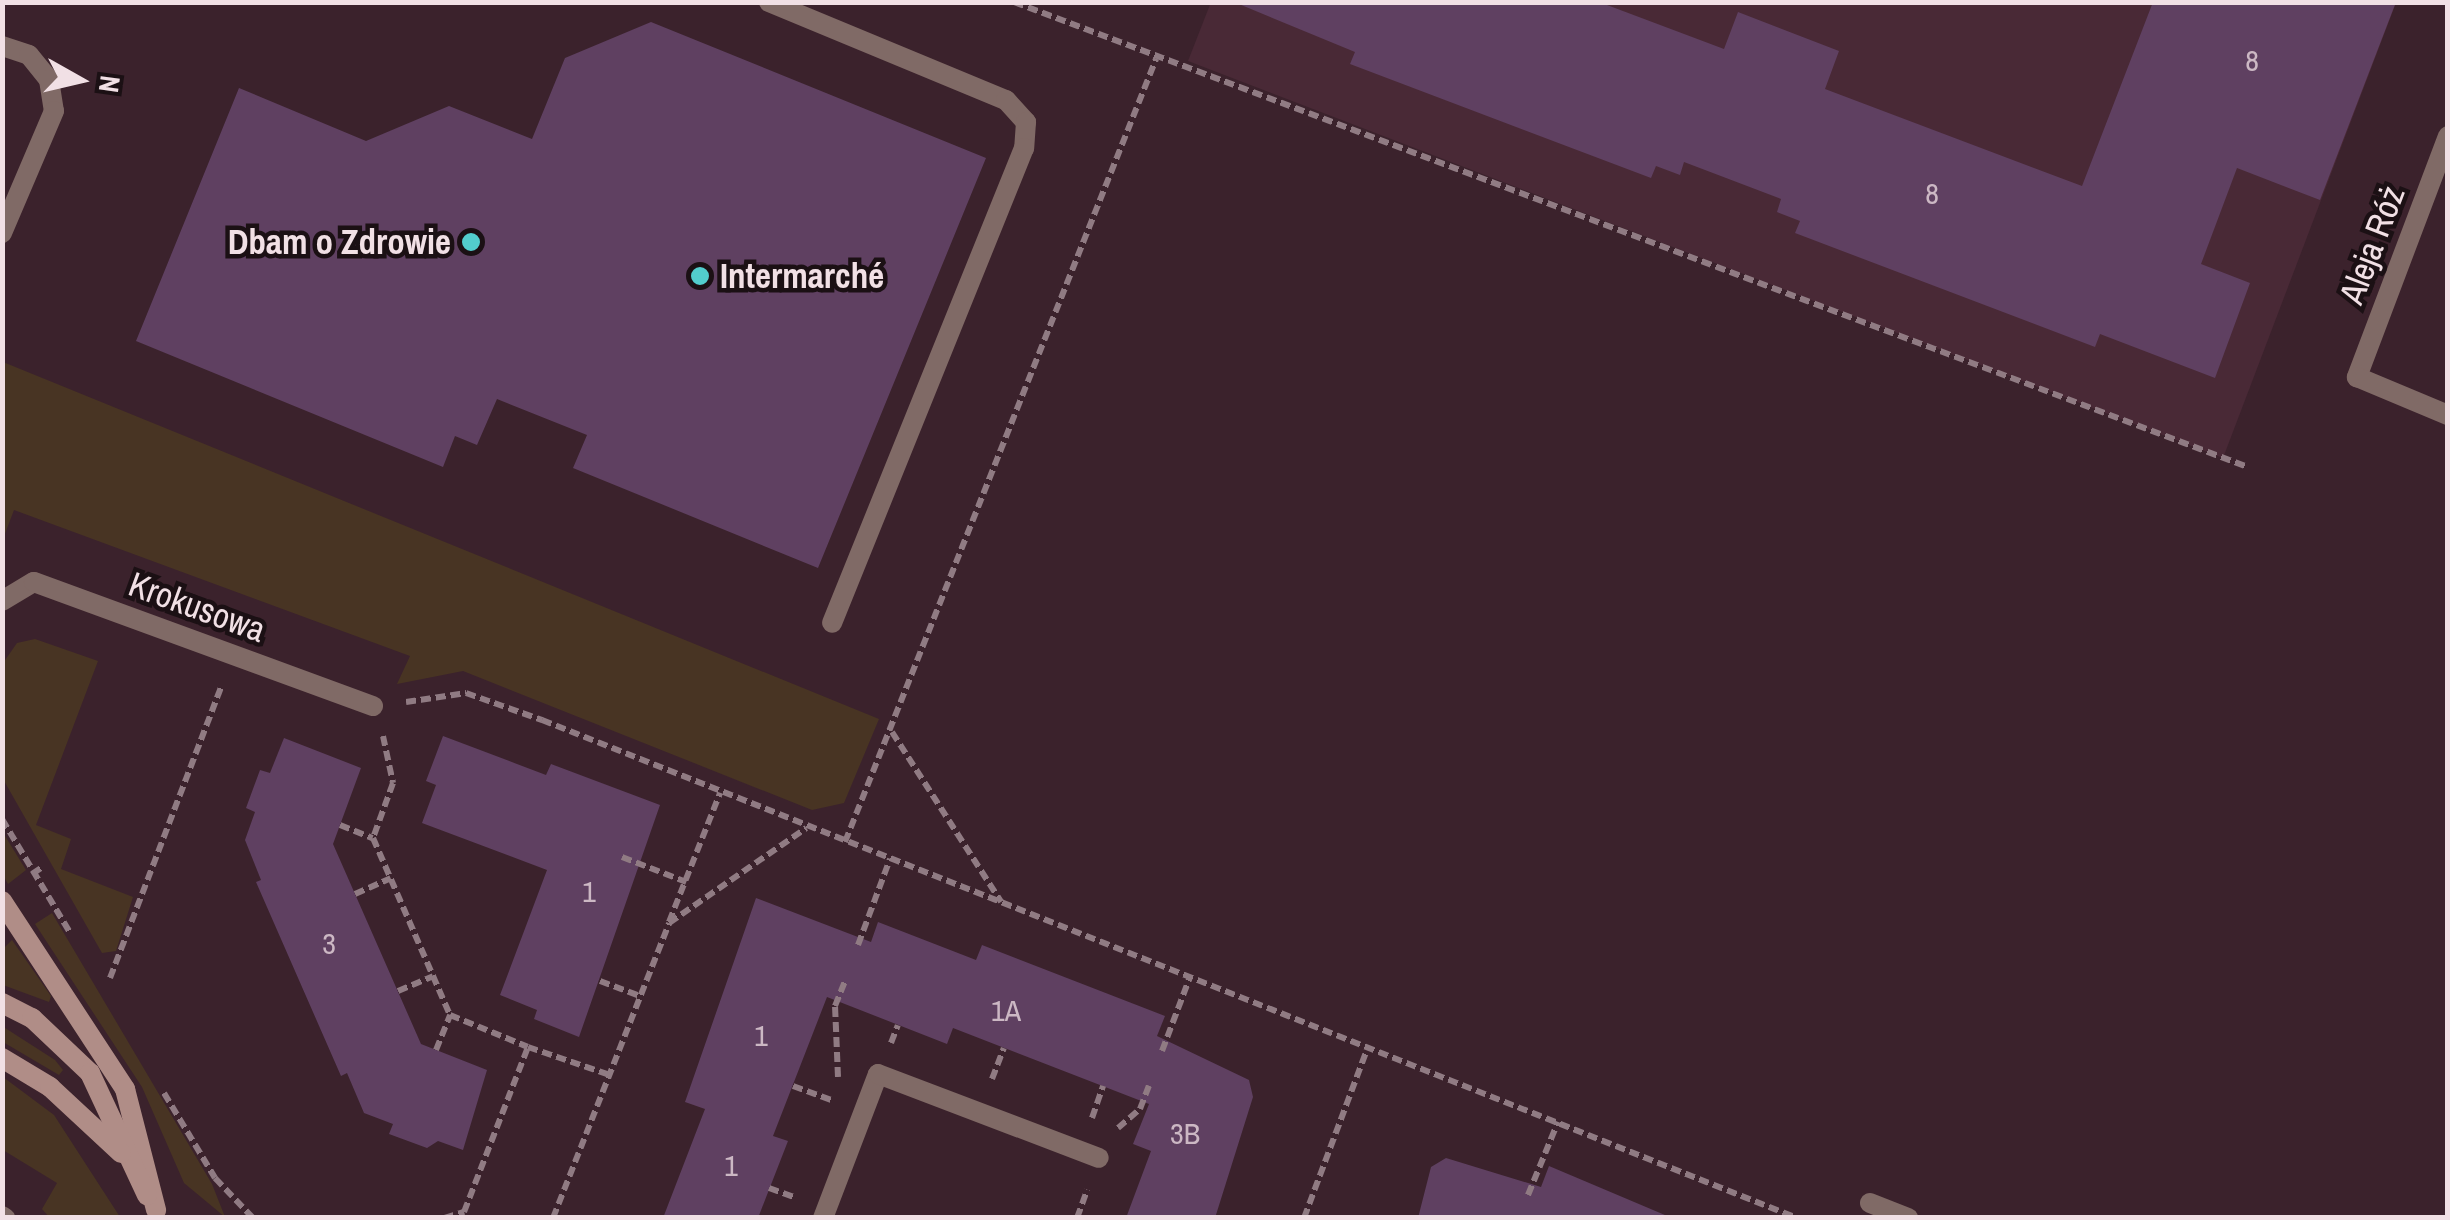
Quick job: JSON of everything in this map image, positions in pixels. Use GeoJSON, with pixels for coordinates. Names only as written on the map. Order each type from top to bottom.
{"type":"FeatureCollection","features":[{"type":"Feature","properties":{"kind":"street"},"geometry":{"type":"LineString","coordinates":[[769,2],[1006,100],[1026,122],[1024,148],[832,623]]}},
{"type":"Feature","properties":{"kind":"street"},"geometry":{"type":"LineString","coordinates":[[2,46],[30,55],[49,80],[54,111],[2,233]]}},
{"type":"Feature","properties":{"kind":"street","name":"Aleja Róż"},"geometry":{"type":"LineString","coordinates":[[2448,136],[2357,377],[2448,415]]}},
{"type":"Feature","properties":{"kind":"street","name":"Krokusowa"},"geometry":{"type":"LineString","coordinates":[[2,601],[34,582],[380,713]]}},
{"type":"Feature","properties":{"kind":"street"},"geometry":{"type":"LineString","coordinates":[[2,902],[125,1088],[158,1214]]}},
{"type":"Feature","properties":{"kind":"street"},"geometry":{"type":"LineString","coordinates":[[2,1003],[32,1018],[90,1073],[126,1158],[158,1214]]}},
{"type":"Feature","properties":{"kind":"street"},"geometry":{"type":"LineString","coordinates":[[2,1058],[50,1087],[126,1158]]}},
{"type":"Feature","properties":{"kind":"street"},"geometry":{"type":"LineString","coordinates":[[823,1218],[878,1074],[1103,1148]]}},
{"type":"Feature","properties":{"kind":"street"},"geometry":{"type":"LineString","coordinates":[[1870,1203],[1908,1218]]}},
{"type":"Feature","properties":{"kind":"path"},"geometry":{"type":"LineString","coordinates":[[1014,2],[1156,59],[2244,466]]}},
{"type":"Feature","properties":{"kind":"path"},"geometry":{"type":"LineString","coordinates":[[846,842],[1156,59]]}},
{"type":"Feature","properties":{"kind":"path"},"geometry":{"type":"LineString","coordinates":[[110,978],[226,676]]}},
{"type":"Feature","properties":{"kind":"path"},"geometry":{"type":"LineString","coordinates":[[380,713],[466,693],[1798,1218]]}},
{"type":"Feature","properties":{"kind":"path"},"geometry":{"type":"LineString","coordinates":[[380,713],[382,732]]}},
{"type":"Feature","properties":{"kind":"path"},"geometry":{"type":"LineString","coordinates":[[380,713],[393,783],[373,838],[450,1015],[436,1050]]}},
{"type":"Feature","properties":{"kind":"path"},"geometry":{"type":"LineString","coordinates":[[892,731],[1001,902]]}},
{"type":"Feature","properties":{"kind":"path"},"geometry":{"type":"LineString","coordinates":[[553,1218],[720,793]]}},
{"type":"Feature","properties":{"kind":"path"},"geometry":{"type":"LineString","coordinates":[[340,826],[373,838]]}},
{"type":"Feature","properties":{"kind":"path"},"geometry":{"type":"LineString","coordinates":[[669,923],[807,827]]}},
{"type":"Feature","properties":{"kind":"path"},"geometry":{"type":"LineString","coordinates":[[622,857],[686,882]]}},
{"type":"Feature","properties":{"kind":"path"},"geometry":{"type":"LineString","coordinates":[[858,944],[890,860]]}},
{"type":"Feature","properties":{"kind":"path"},"geometry":{"type":"LineString","coordinates":[[354,894],[391,878]]}},
{"type":"Feature","properties":{"kind":"path"},"geometry":{"type":"LineString","coordinates":[[398,992],[434,976]]}},
{"type":"Feature","properties":{"kind":"path"},"geometry":{"type":"LineString","coordinates":[[1162,1052],[1190,977]]}},
{"type":"Feature","properties":{"kind":"path"},"geometry":{"type":"LineString","coordinates":[[600,981],[640,996]]}},
{"type":"Feature","properties":{"kind":"path"},"geometry":{"type":"LineString","coordinates":[[793,1086],[840,1104],[835,1006],[845,982]]}},
{"type":"Feature","properties":{"kind":"path"},"geometry":{"type":"LineString","coordinates":[[450,1015],[528,1048],[610,1075]]}},
{"type":"Feature","properties":{"kind":"path"},"geometry":{"type":"LineString","coordinates":[[1304,1218],[1368,1047]]}},
{"type":"Feature","properties":{"kind":"path"},"geometry":{"type":"LineString","coordinates":[[444,1218],[462,1214],[528,1048]]}},
{"type":"Feature","properties":{"kind":"path"},"geometry":{"type":"LineString","coordinates":[[987,1092],[1004,1048]]}},
{"type":"Feature","properties":{"kind":"path"},"geometry":{"type":"LineString","coordinates":[[1087,1130],[1103,1086]]}},
{"type":"Feature","properties":{"kind":"path"},"geometry":{"type":"LineString","coordinates":[[1103,1148],[1140,1109],[1149,1086]]}},
{"type":"Feature","properties":{"kind":"path"},"geometry":{"type":"LineString","coordinates":[[1528,1195],[1558,1122]]}},
{"type":"Feature","properties":{"kind":"path"},"geometry":{"type":"LineString","coordinates":[[770,1188],[802,1200]]}},
{"type":"Feature","properties":{"kind":"shaded area"},"geometry":{"type":"Polygon","coordinates":[[[1211,2],[2396,3],[2223,458],[1188,61],[1211,2]]]}},
{"type":"Feature","properties":{"kind":"shaded area"},"geometry":{"type":"Polygon","coordinates":[[[3,362],[879,719],[844,803],[812,810],[463,671],[397,684],[410,656],[14,510],[3,539],[3,362]]]}},
{"type":"Feature","properties":{"kind":"shaded area"},"geometry":{"type":"Polygon","coordinates":[[[35,639],[98,661],[36,825],[71,839],[61,869],[133,897],[116,951],[102,953],[3,779],[3,663],[17,643],[35,639]]]}},
{"type":"Feature","properties":{"kind":"shaded area"},"geometry":{"type":"Polygon","coordinates":[[[2,831],[26,870],[8,884],[3,875],[2,831]]]}},
{"type":"Feature","properties":{"kind":"shaded area"},"geometry":{"type":"Polygon","coordinates":[[[52,913],[212,1184],[225,1217],[184,1183],[142,1087],[35,924],[52,913]]]}},
{"type":"Feature","properties":{"kind":"shaded area"},"geometry":{"type":"Polygon","coordinates":[[[12,940],[51,996],[49,1002],[3,985],[3,949],[12,940]]]}},
{"type":"Feature","properties":{"kind":"shaded area"},"geometry":{"type":"Polygon","coordinates":[[[2,1026],[55,1060],[63,1070],[59,1075],[3,1042],[2,1026]]]}},
{"type":"Feature","properties":{"kind":"shaded area"},"geometry":{"type":"Polygon","coordinates":[[[3,1077],[54,1115],[120,1217],[49,1217],[42,1209],[57,1183],[3,1150],[3,1077]]]}},
{"type":"Feature","properties":{"kind":"building"},"geometry":{"type":"Polygon","coordinates":[[[1234,2],[1599,2],[1724,49],[1738,12],[1839,51],[1825,89],[2082,186],[2153,2],[2396,2],[2320,200],[2237,168],[2201,264],[2250,283],[2215,378],[2100,334],[2095,347],[1795,233],[1800,221],[1777,212],[1781,199],[1684,162],[1680,175],[1656,166],[1651,178],[1350,64],[1355,52],[1234,2]]]}},
{"type":"Feature","properties":{"kind":"building"},"geometry":{"type":"Polygon","coordinates":[[[651,22],[986,158],[818,568],[573,468],[587,435],[497,399],[477,445],[455,436],[443,467],[136,341],[239,88],[366,141],[449,106],[532,139],[565,58],[651,22]]]}},
{"type":"Feature","properties":{"kind":"building"},"geometry":{"type":"Polygon","coordinates":[[[443,736],[546,775],[551,764],[660,805],[579,1037],[534,1019],[537,1010],[500,995],[547,870],[422,823],[436,785],[426,781],[443,736]]]}},
{"type":"Feature","properties":{"kind":"building"},"geometry":{"type":"Polygon","coordinates":[[[284,738],[361,768],[333,844],[421,1044],[487,1070],[463,1150],[438,1141],[427,1148],[389,1134],[393,1124],[364,1113],[347,1073],[341,1076],[256,882],[261,880],[245,840],[255,812],[246,808],[260,770],[270,773],[284,738]]]}},
{"type":"Feature","properties":{"kind":"building"},"geometry":{"type":"Polygon","coordinates":[[[756,898],[871,942],[878,922],[976,960],[982,945],[1165,1016],[1157,1036],[1249,1080],[1253,1097],[1215,1218],[1126,1218],[1151,1151],[1133,1144],[1149,1104],[953,1028],[947,1044],[827,997],[773,1136],[788,1141],[758,1218],[663,1218],[705,1109],[685,1102],[756,898]]]}},
{"type":"Feature","properties":{"kind":"building"},"geometry":{"type":"Polygon","coordinates":[[[1446,1158],[1541,1187],[1549,1166],[1672,1218],[1418,1218],[1431,1167],[1446,1158]]]}},
{"type":"Feature","properties":{"kind":"place","name":"Dbam o Zdrowie"},"geometry":{"type":"Point","coordinates":[471,242]}},
{"type":"Feature","properties":{"kind":"place","name":"Intermarché"},"geometry":{"type":"Point","coordinates":[700,276]}}]}
